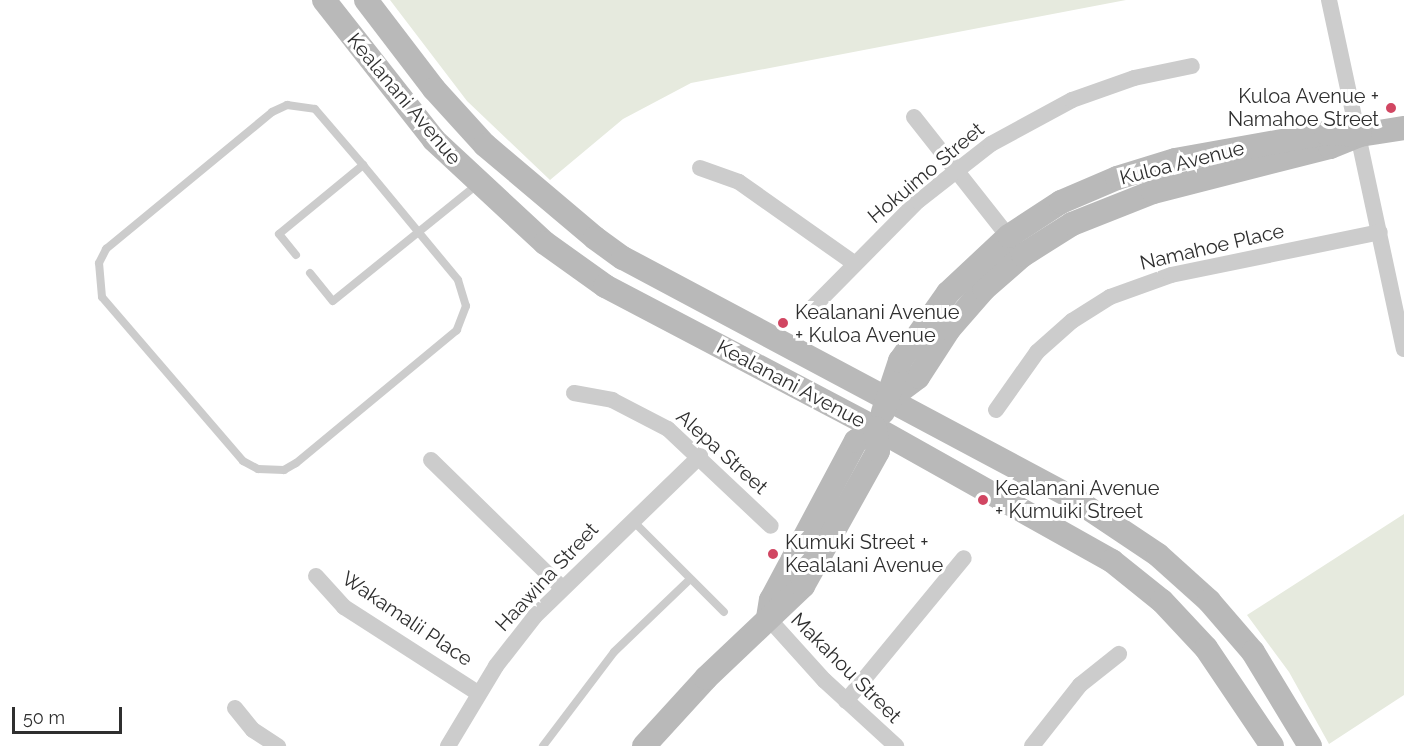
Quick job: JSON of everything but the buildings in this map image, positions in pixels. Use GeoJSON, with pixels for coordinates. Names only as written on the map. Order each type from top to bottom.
{"type":"FeatureCollection","features":[{"type":"Feature","properties":{"kind":"street","name":"Kealanani Avenue"},"geometry":{"type":"LineString","coordinates":[[324,0],[408,110],[478,183],[545,243],[605,286],[875,428],[1085,544],[1137,581],[1213,656],[1272,746]]}},
{"type":"Feature","properties":{"kind":"street","name":"Kealanani Avenue"},"geometry":{"type":"LineString","coordinates":[[366,0],[459,117],[566,217],[623,258],[1103,515],[1158,555],[1209,601],[1253,652],[1310,746]]}},
{"type":"Feature","properties":{"kind":"street"},"geometry":{"type":"LineString","coordinates":[[1329,0],[1360,135],[1404,349]]}},
{"type":"Feature","properties":{"kind":"street","name":"Hokuimo Street"},"geometry":{"type":"LineString","coordinates":[[810,310],[854,263],[957,169],[1016,128],[1072,100],[1134,78],[1192,66]]}},
{"type":"Feature","properties":{"kind":"street"},"geometry":{"type":"LineString","coordinates":[[914,117],[1023,255]]}},
{"type":"Feature","properties":{"kind":"street","name":"Kuloa Avenue"},"geometry":{"type":"LineString","coordinates":[[875,428],[889,399],[900,361],[930,314],[966,272],[1008,236],[1079,193],[1146,168],[1326,133],[1360,135],[1404,128]]}},
{"type":"Feature","properties":{"kind":"street","name":"Kuloa Avenue"},"geometry":{"type":"LineString","coordinates":[[889,399],[918,377],[966,308],[1023,255],[1072,224],[1125,200],[1330,147],[1360,135]]}},
{"type":"Feature","properties":{"kind":"street"},"geometry":{"type":"LineString","coordinates":[[700,168],[739,182],[854,263]]}},
{"type":"Feature","properties":{"kind":"street","name":"Namahoe Place"},"geometry":{"type":"LineString","coordinates":[[996,410],[1037,352],[1072,321],[1110,297],[1171,275],[1380,232]]}},
{"type":"Feature","properties":{"kind":"street","name":"Alepa Street"},"geometry":{"type":"LineString","coordinates":[[574,393],[612,400],[657,422],[700,456],[771,526]]}},
{"type":"Feature","properties":{"kind":"street"},"geometry":{"type":"LineString","coordinates":[[652,743],[768,618],[803,586],[878,451],[875,428]]}},
{"type":"Feature","properties":{"kind":"street","name":"Haawina Street"},"geometry":{"type":"LineString","coordinates":[[448,746],[478,693],[561,587],[700,456]]}},
{"type":"Feature","properties":{"kind":"street"},"geometry":{"type":"LineString","coordinates":[[431,460],[561,587]]}},
{"type":"Feature","properties":{"kind":"street"},"geometry":{"type":"LineString","coordinates":[[846,701],[964,558]]}},
{"type":"Feature","properties":{"kind":"street","name":"Wakamalii Place"},"geometry":{"type":"LineString","coordinates":[[316,576],[344,607],[478,693]]}},
{"type":"Feature","properties":{"kind":"street","name":"Makahou Street"},"geometry":{"type":"LineString","coordinates":[[768,618],[846,701],[896,746]]}},
{"type":"Feature","properties":{"kind":"street"},"geometry":{"type":"LineString","coordinates":[[1032,746],[1080,685],[1119,654]]}},
{"type":"Feature","properties":{"kind":"street"},"geometry":{"type":"LineString","coordinates":[[236,708],[253,730],[278,746]]}},
{"type":"Feature","properties":{"kind":"lane"},"geometry":{"type":"LineString","coordinates":[[287,105],[315,109],[363,165],[420,231],[464,292],[463,321],[457,330],[284,470],[258,469],[243,461],[102,297],[98,281],[106,249],[272,112],[287,105]]}},
{"type":"Feature","properties":{"kind":"lane"},"geometry":{"type":"LineString","coordinates":[[296,255],[279,234],[363,165]]}},
{"type":"Feature","properties":{"kind":"lane"},"geometry":{"type":"LineString","coordinates":[[310,273],[333,301],[478,183]]}},
{"type":"Feature","properties":{"kind":"lane"},"geometry":{"type":"LineString","coordinates":[[632,519],[724,612]]}},
{"type":"Feature","properties":{"kind":"lane"},"geometry":{"type":"LineString","coordinates":[[543,746],[614,652],[690,579]]}},
{"type":"Feature","properties":{"kind":"shaded area"},"geometry":{"type":"Polygon","coordinates":[[[390,0],[1126,0],[691,83],[623,119],[550,180],[467,101],[390,0]]]}},
{"type":"Feature","properties":{"kind":"shaded area"},"geometry":{"type":"Polygon","coordinates":[[[1404,514],[1404,695],[1329,744],[1289,672],[1247,615],[1404,514]]]}},
{"type":"Feature","properties":{"kind":"place","name":"Kuloa Avenue + Namahoe Street"},"geometry":{"type":"Point","coordinates":[1391,108]}},
{"type":"Feature","properties":{"kind":"place","name":"Kealanani Avenue + Kuloa Avenue"},"geometry":{"type":"Point","coordinates":[783,323]}},
{"type":"Feature","properties":{"kind":"place","name":"Kealanani Avenue + Kumuiki Street"},"geometry":{"type":"Point","coordinates":[983,500]}},
{"type":"Feature","properties":{"kind":"place","name":"Kumuki Street + Kealalani Avenue"},"geometry":{"type":"Point","coordinates":[773,554]}}]}
